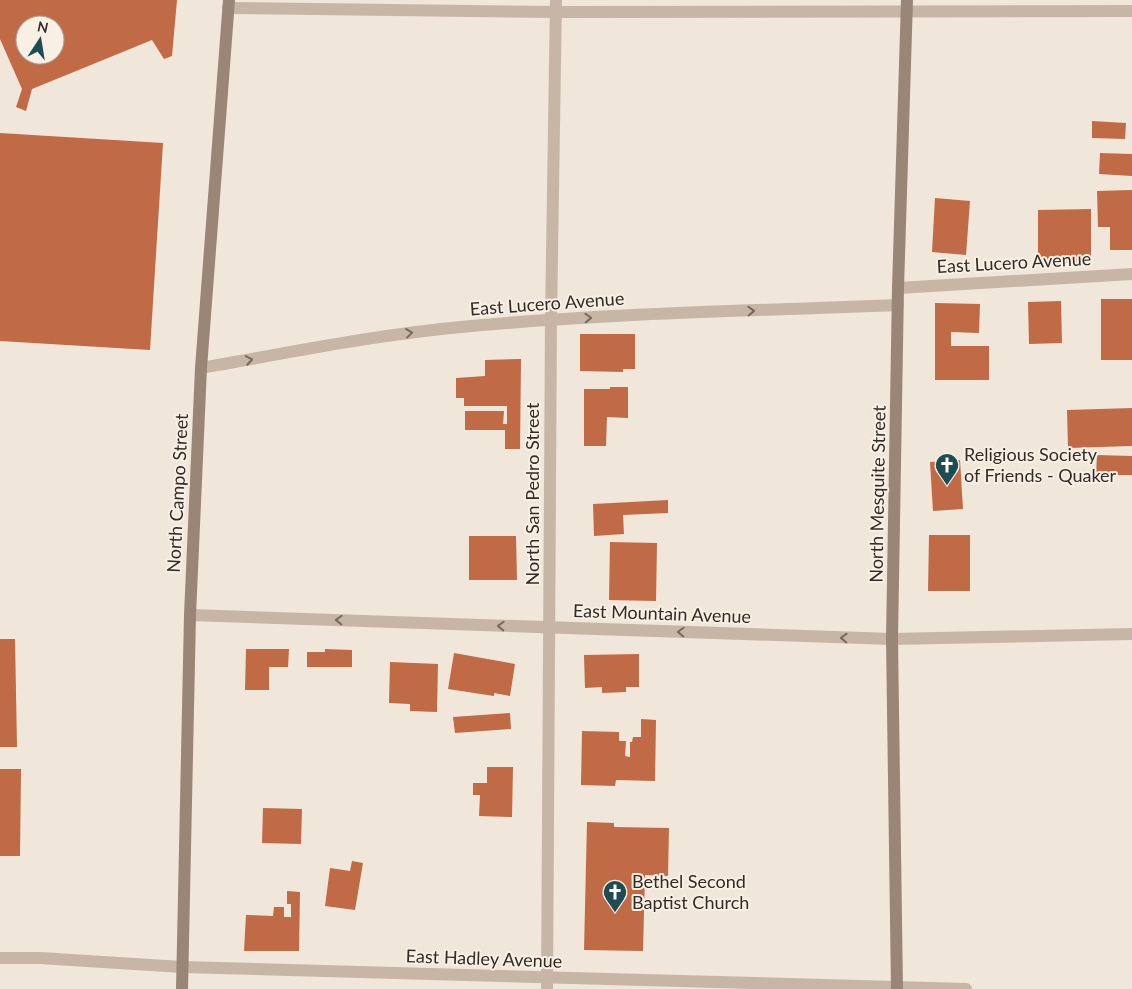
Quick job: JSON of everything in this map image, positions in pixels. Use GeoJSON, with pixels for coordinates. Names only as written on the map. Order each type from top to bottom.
{"type":"FeatureCollection","features":[{"type":"Feature","properties":{"kind":"street"},"geometry":{"type":"LineString","coordinates":[[229,4],[556,6],[907,5],[1132,11]]}},
{"type":"Feature","properties":{"kind":"street","name":"North Campo Street"},"geometry":{"type":"LineString","coordinates":[[182,989],[190,615],[201,368],[229,4]]}},
{"type":"Feature","properties":{"kind":"street","name":"North Mesquite Street"},"geometry":{"type":"LineString","coordinates":[[897,988],[892,639],[898,288],[907,5]]}},
{"type":"Feature","properties":{"kind":"street","name":"North San Pedro Street"},"geometry":{"type":"LineString","coordinates":[[547,984],[551,320],[556,6]]}},
{"type":"Feature","properties":{"kind":"street","name":"East Lucero Avenue"},"geometry":{"type":"LineString","coordinates":[[898,288],[1132,274]]}},
{"type":"Feature","properties":{"kind":"street","name":"East Lucero Avenue"},"geometry":{"type":"LineString","coordinates":[[201,368],[377,337],[460,327],[551,320],[898,305]]}},
{"type":"Feature","properties":{"kind":"street","name":"East Mountain Avenue"},"geometry":{"type":"LineString","coordinates":[[190,615],[892,639],[1132,634]]}},
{"type":"Feature","properties":{"kind":"street","name":"East Hadley Avenue"},"geometry":{"type":"LineString","coordinates":[[0,958],[40,958],[182,968],[547,984],[966,989]]}},
{"type":"Feature","properties":{"kind":"building"},"geometry":{"type":"Polygon","coordinates":[[[0,0],[177,0],[172,56],[164,59],[152,40],[32,89],[26,111],[16,107],[22,89],[0,39],[0,0]]]}},
{"type":"Feature","properties":{"kind":"building"},"geometry":{"type":"Polygon","coordinates":[[[1092,121],[1126,123],[1125,139],[1092,138],[1092,121]]]}},
{"type":"Feature","properties":{"kind":"building"},"geometry":{"type":"Polygon","coordinates":[[[0,133],[163,143],[150,350],[0,341],[0,133]]]}},
{"type":"Feature","properties":{"kind":"building"},"geometry":{"type":"Polygon","coordinates":[[[1100,153],[1132,154],[1132,176],[1099,174],[1100,153]]]}},
{"type":"Feature","properties":{"kind":"building"},"geometry":{"type":"Polygon","coordinates":[[[1132,190],[1132,250],[1110,250],[1110,227],[1098,227],[1097,191],[1132,190]]]}},
{"type":"Feature","properties":{"kind":"building"},"geometry":{"type":"Polygon","coordinates":[[[935,198],[970,201],[966,255],[932,252],[935,198]]]}},
{"type":"Feature","properties":{"kind":"building"},"geometry":{"type":"Polygon","coordinates":[[[1091,209],[1091,263],[1038,263],[1038,210],[1091,209]]]}},
{"type":"Feature","properties":{"kind":"building"},"geometry":{"type":"Polygon","coordinates":[[[1101,299],[1132,299],[1132,360],[1101,360],[1101,299]]]}},
{"type":"Feature","properties":{"kind":"building"},"geometry":{"type":"Polygon","coordinates":[[[1061,301],[1062,343],[1029,344],[1028,302],[1061,301]]]}},
{"type":"Feature","properties":{"kind":"building"},"geometry":{"type":"Polygon","coordinates":[[[935,303],[980,304],[979,333],[951,332],[951,346],[989,346],[989,380],[935,380],[935,303]]]}},
{"type":"Feature","properties":{"kind":"building"},"geometry":{"type":"Polygon","coordinates":[[[580,334],[635,334],[635,369],[623,369],[623,372],[580,371],[580,334]]]}},
{"type":"Feature","properties":{"kind":"building"},"geometry":{"type":"Polygon","coordinates":[[[521,359],[520,449],[505,449],[505,430],[465,430],[465,411],[504,411],[503,424],[507,424],[507,406],[464,406],[464,398],[456,398],[456,378],[485,376],[485,360],[521,359]]]}},
{"type":"Feature","properties":{"kind":"building"},"geometry":{"type":"Polygon","coordinates":[[[610,387],[628,387],[628,418],[607,417],[606,446],[584,446],[584,389],[610,389],[610,387]]]}},
{"type":"Feature","properties":{"kind":"building"},"geometry":{"type":"Polygon","coordinates":[[[1132,408],[1132,446],[1068,448],[1067,410],[1132,408]]]}},
{"type":"Feature","properties":{"kind":"building"},"geometry":{"type":"Polygon","coordinates":[[[1097,455],[1132,456],[1132,475],[1096,475],[1097,455]]]}},
{"type":"Feature","properties":{"kind":"building","name":"Religious Society of Friends - Quaker"},"geometry":{"type":"Polygon","coordinates":[[[960,460],[963,509],[933,511],[930,462],[960,460]]]}},
{"type":"Feature","properties":{"kind":"building"},"geometry":{"type":"Polygon","coordinates":[[[668,500],[668,513],[623,515],[624,534],[594,536],[593,504],[668,500]]]}},
{"type":"Feature","properties":{"kind":"building"},"geometry":{"type":"Polygon","coordinates":[[[929,535],[970,535],[970,591],[928,591],[929,535]]]}},
{"type":"Feature","properties":{"kind":"building"},"geometry":{"type":"Polygon","coordinates":[[[469,536],[516,536],[517,580],[469,580],[469,536]]]}},
{"type":"Feature","properties":{"kind":"building"},"geometry":{"type":"Polygon","coordinates":[[[610,542],[657,543],[656,601],[609,600],[610,542]]]}},
{"type":"Feature","properties":{"kind":"building"},"geometry":{"type":"Polygon","coordinates":[[[0,639],[15,639],[17,747],[0,747],[0,639]]]}},
{"type":"Feature","properties":{"kind":"building"},"geometry":{"type":"Polygon","coordinates":[[[246,649],[289,649],[288,667],[269,667],[269,690],[245,690],[246,649]]]}},
{"type":"Feature","properties":{"kind":"building"},"geometry":{"type":"Polygon","coordinates":[[[325,649],[352,650],[352,667],[307,667],[307,652],[325,652],[325,649]]]}},
{"type":"Feature","properties":{"kind":"building"},"geometry":{"type":"Polygon","coordinates":[[[454,653],[515,664],[510,696],[494,693],[494,696],[448,689],[454,653]]]}},
{"type":"Feature","properties":{"kind":"building"},"geometry":{"type":"Polygon","coordinates":[[[639,654],[639,687],[626,687],[626,692],[602,693],[602,687],[585,688],[584,655],[639,654]]]}},
{"type":"Feature","properties":{"kind":"building"},"geometry":{"type":"Polygon","coordinates":[[[390,662],[438,664],[437,712],[410,711],[410,704],[389,703],[390,662]]]}},
{"type":"Feature","properties":{"kind":"building"},"geometry":{"type":"Polygon","coordinates":[[[510,713],[511,729],[455,733],[453,717],[510,713]]]}},
{"type":"Feature","properties":{"kind":"building"},"geometry":{"type":"Polygon","coordinates":[[[641,719],[656,720],[655,781],[616,780],[615,786],[581,785],[582,731],[619,732],[619,741],[626,741],[625,756],[630,757],[630,742],[632,742],[633,737],[641,737],[641,719]]]}},
{"type":"Feature","properties":{"kind":"building"},"geometry":{"type":"Polygon","coordinates":[[[487,767],[513,767],[512,817],[479,816],[480,795],[473,795],[473,783],[487,783],[487,767]]]}},
{"type":"Feature","properties":{"kind":"building"},"geometry":{"type":"Polygon","coordinates":[[[0,769],[21,769],[20,856],[0,856],[0,769]]]}},
{"type":"Feature","properties":{"kind":"building"},"geometry":{"type":"Polygon","coordinates":[[[263,808],[302,809],[301,844],[262,843],[263,808]]]}},
{"type":"Feature","properties":{"kind":"building","name":"Bethel Second Baptist Church"},"geometry":{"type":"Polygon","coordinates":[[[587,822],[614,823],[614,827],[669,828],[668,876],[645,875],[643,951],[584,950],[587,822]]]}},
{"type":"Feature","properties":{"kind":"building"},"geometry":{"type":"Polygon","coordinates":[[[352,861],[363,863],[355,910],[325,906],[330,868],[350,871],[352,861]]]}},
{"type":"Feature","properties":{"kind":"building"},"geometry":{"type":"Polygon","coordinates":[[[287,891],[300,892],[299,951],[244,951],[246,915],[273,916],[274,907],[284,907],[284,917],[291,917],[291,904],[287,904],[287,891]]]}},
{"type":"Feature","properties":{"kind":"place","name":"Religious Society of Friends - Quaker"},"geometry":{"type":"Point","coordinates":[947,486]}},
{"type":"Feature","properties":{"kind":"place","name":"Bethel Second Baptist Church"},"geometry":{"type":"Point","coordinates":[615,913]}}]}
